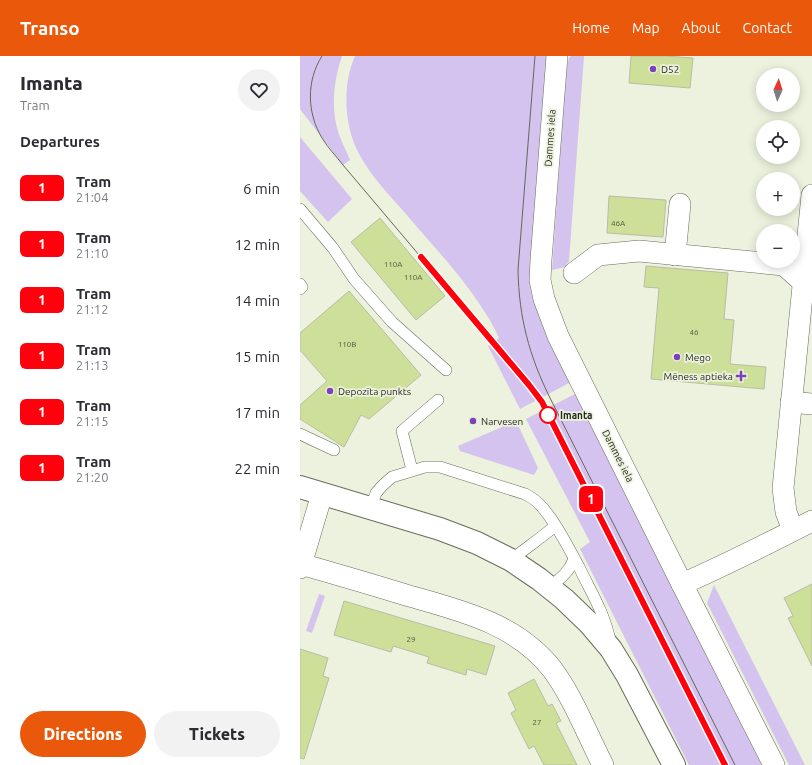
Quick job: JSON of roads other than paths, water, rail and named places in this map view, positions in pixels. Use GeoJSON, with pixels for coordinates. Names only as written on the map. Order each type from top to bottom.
{"type":"FeatureCollection","features":[{"type":"Feature","properties":{"kind":"street","name":"Dammes iela"},"geometry":{"type":"LineString","coordinates":[[557,56],[541,260],[540,280],[544,299],[558,336],[774,765]]}},
{"type":"Feature","properties":{"kind":"street"},"geometry":{"type":"LineString","coordinates":[[682,584],[806,526],[786,512],[783,488],[812,195]]}},
{"type":"Feature","properties":{"kind":"street"},"geometry":{"type":"LineString","coordinates":[[675,255],[680,204]]}},
{"type":"Feature","properties":{"kind":"street"},"geometry":{"type":"LineString","coordinates":[[574,273],[598,255],[639,251],[784,265],[804,282]]}},
{"type":"Feature","properties":{"kind":"street"},"geometry":{"type":"LineString","coordinates":[[791,402],[812,404]]}},
{"type":"Feature","properties":{"kind":"street"},"geometry":{"type":"LineString","coordinates":[[300,487],[447,532],[477,543],[512,560],[550,587],[589,623],[611,649],[627,675],[674,765]]}},
{"type":"Feature","properties":{"kind":"street"},"geometry":{"type":"LineString","coordinates":[[322,494],[301,566],[470,614],[506,630],[521,639],[535,650],[552,669],[566,692],[602,765]]}},
{"type":"Feature","properties":{"kind":"lane"},"geometry":{"type":"LineString","coordinates":[[300,209],[333,248],[354,279],[392,322],[446,370]]}},
{"type":"Feature","properties":{"kind":"lane"},"geometry":{"type":"LineString","coordinates":[[300,284],[302,287],[300,288]]}},
{"type":"Feature","properties":{"kind":"lane"},"geometry":{"type":"LineString","coordinates":[[412,470],[402,431],[438,400]]}},
{"type":"Feature","properties":{"kind":"lane"},"geometry":{"type":"LineString","coordinates":[[300,434],[334,450]]}},
{"type":"Feature","properties":{"kind":"lane"},"geometry":{"type":"LineString","coordinates":[[370,509],[376,493],[392,478],[425,466],[440,467],[525,494],[543,507],[566,542],[600,608],[607,628],[611,649]]}},
{"type":"Feature","properties":{"kind":"lane"},"geometry":{"type":"LineString","coordinates":[[512,560],[555,526]]}},
{"type":"Feature","properties":{"kind":"lane"},"geometry":{"type":"LineString","coordinates":[[550,587],[564,576],[571,568],[574,558]]}},
{"type":"Feature","properties":{"kind":"tram line"},"geometry":{"type":"LineString","coordinates":[[322,56],[313,76],[310,97],[313,118],[322,138],[329,149],[542,402],[725,765]]}},
{"type":"Feature","properties":{"kind":"tram line"},"geometry":{"type":"LineString","coordinates":[[535,56],[518,270],[520,304],[526,336],[536,367],[550,398],[735,765]]}},
{"type":"Feature","properties":{"kind":"tram line","name":"1"},"geometry":{"type":"LineString","coordinates":[[421,257],[542,402],[725,765]]}},
{"type":"Feature","properties":{"kind":"place","name":"D52"},"geometry":{"type":"Point","coordinates":[653,69]}},
{"type":"Feature","properties":{"kind":"place","name":"Mego"},"geometry":{"type":"Point","coordinates":[677,357]}},
{"type":"Feature","properties":{"kind":"place","name":"Mēness aptieka"},"geometry":{"type":"Point","coordinates":[741,376]}},
{"type":"Feature","properties":{"kind":"place","name":"Depozīta punkts"},"geometry":{"type":"Point","coordinates":[330,391]}},
{"type":"Feature","properties":{"kind":"place","name":"Imanta"},"geometry":{"type":"Point","coordinates":[548,415]}},
{"type":"Feature","properties":{"kind":"place","name":"Narvesen"},"geometry":{"type":"Point","coordinates":[473,421]}}]}
